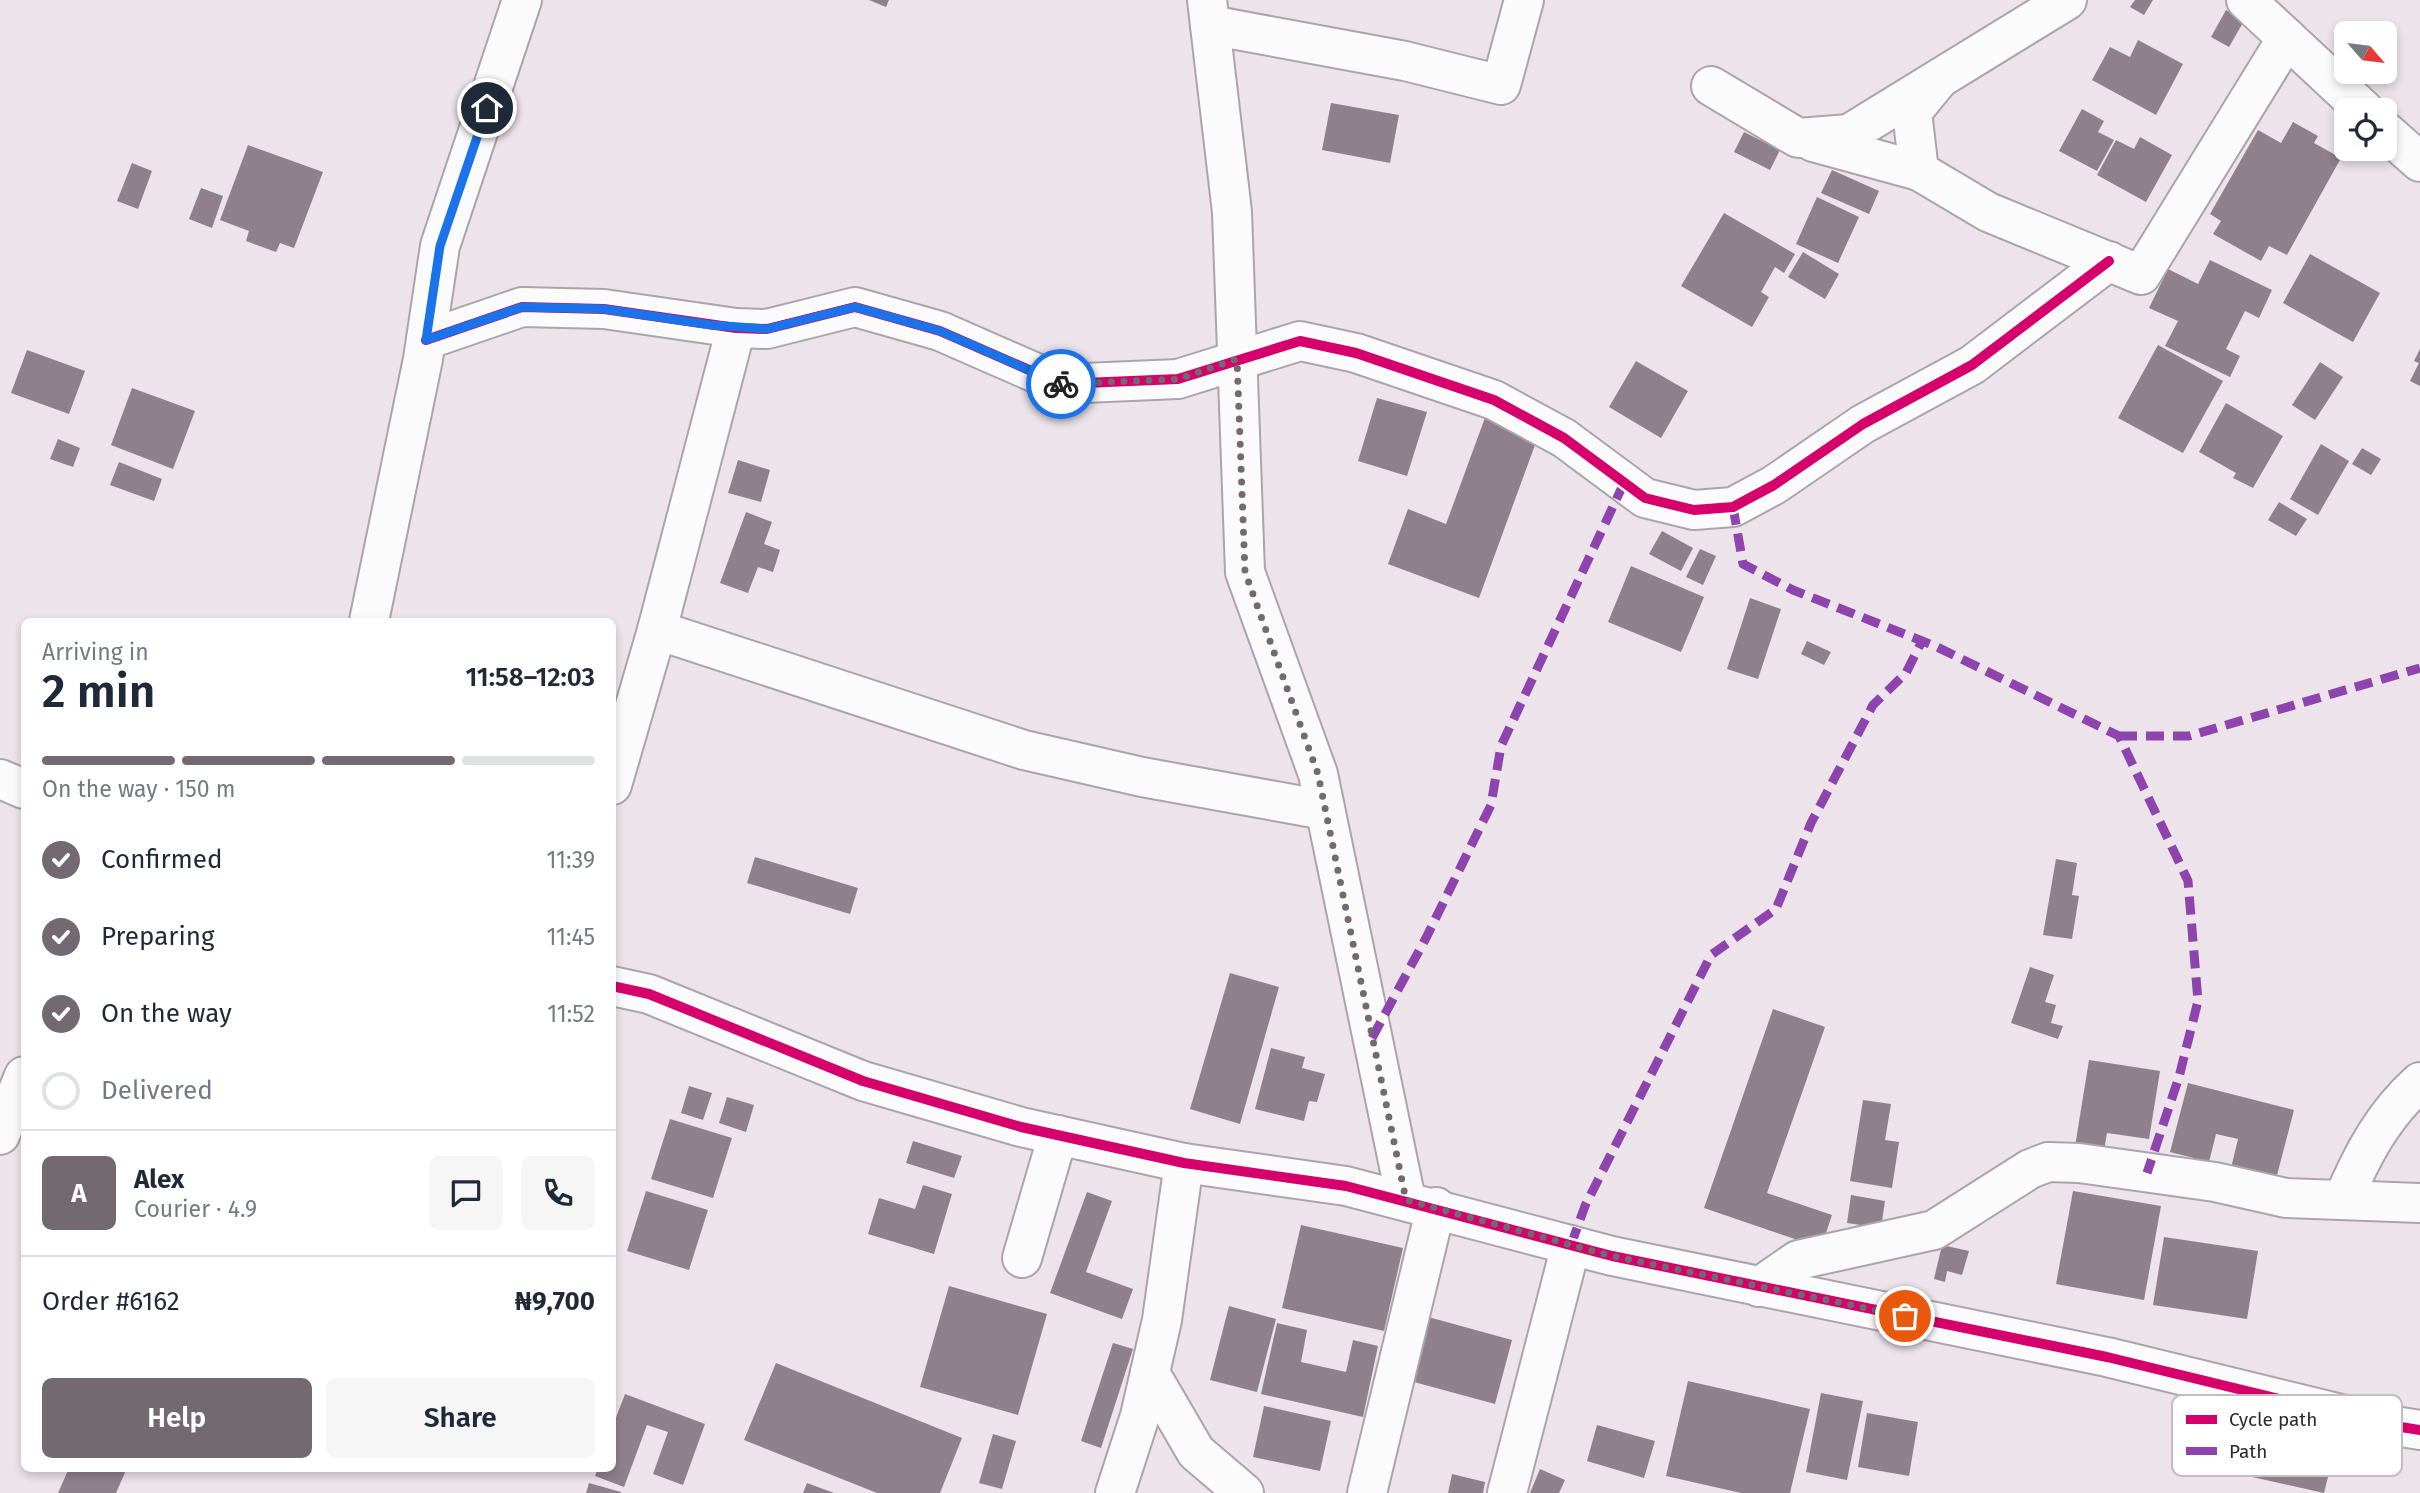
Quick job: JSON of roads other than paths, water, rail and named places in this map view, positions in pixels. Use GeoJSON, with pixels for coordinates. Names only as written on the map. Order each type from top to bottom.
{"type":"FeatureCollection","features":[{"type":"Feature","properties":{"kind":"street"},"geometry":{"type":"LineString","coordinates":[[370,618],[426,340],[440,246],[522,0]]}},
{"type":"Feature","properties":{"kind":"street"},"geometry":{"type":"LineString","coordinates":[[1367,1493],[1421,1204],[1318,774],[1245,572],[1232,212],[1208,13],[1501,85],[1524,0]]}},
{"type":"Feature","properties":{"kind":"street"},"geometry":{"type":"LineString","coordinates":[[1798,138],[1849,134],[2067,0]]}},
{"type":"Feature","properties":{"kind":"street"},"geometry":{"type":"LineString","coordinates":[[2246,0],[2351,98]]}},
{"type":"Feature","properties":{"kind":"street"},"geometry":{"type":"LineString","coordinates":[[1711,86],[1798,138],[1919,171],[1988,212],[2141,275],[2287,38]]}},
{"type":"Feature","properties":{"kind":"street"},"geometry":{"type":"LineString","coordinates":[[1919,171],[1912,112],[1940,78]]}},
{"type":"Feature","properties":{"kind":"street"},"geometry":{"type":"LineString","coordinates":[[2397,142],[2420,162]]}},
{"type":"Feature","properties":{"kind":"street"},"geometry":{"type":"LineString","coordinates":[[426,340],[522,307],[604,309],[736,328],[767,329],[855,307],[940,331],[1060,384],[1178,379],[1300,341],[1356,354],[1494,400],[1564,439],[1645,498],[1694,510],[1733,507],[1774,485],[1863,424],[1972,365],[2109,261]]}},
{"type":"Feature","properties":{"kind":"street"},"geometry":{"type":"LineString","coordinates":[[616,771],[657,630],[736,328]]}},
{"type":"Feature","properties":{"kind":"street"},"geometry":{"type":"LineString","coordinates":[[657,630],[1024,750],[1142,777],[1325,810]]}},
{"type":"Feature","properties":{"kind":"street"},"geometry":{"type":"LineString","coordinates":[[0,779],[21,788]]}},
{"type":"Feature","properties":{"kind":"street"},"geometry":{"type":"LineString","coordinates":[[616,987],[649,994],[863,1081],[1021,1127],[1184,1163],[1346,1185],[1572,1245],[1759,1287],[2107,1357],[2263,1395]]}},
{"type":"Feature","properties":{"kind":"street"},"geometry":{"type":"LineString","coordinates":[[2343,1200],[2362,1154],[2400,1100],[2420,1082]]}},
{"type":"Feature","properties":{"kind":"street"},"geometry":{"type":"LineString","coordinates":[[0,1135],[21,1083]]}},
{"type":"Feature","properties":{"kind":"street"},"geometry":{"type":"LineString","coordinates":[[1022,1258],[1058,1135]]}},
{"type":"Feature","properties":{"kind":"street"},"geometry":{"type":"LineString","coordinates":[[1759,1287],[1798,1260],[1934,1230],[2030,1169],[2048,1162],[2079,1163],[2216,1182],[2286,1198],[2420,1203]]}},
{"type":"Feature","properties":{"kind":"street"},"geometry":{"type":"LineString","coordinates":[[1115,1493],[1140,1416],[1162,1320],[1184,1163]]}},
{"type":"Feature","properties":{"kind":"street"},"geometry":{"type":"LineString","coordinates":[[1507,1493],[1572,1245]]}},
{"type":"Feature","properties":{"kind":"street"},"geometry":{"type":"LineString","coordinates":[[1150,1373],[1196,1452],[1244,1493]]}},
{"type":"Feature","properties":{"kind":"street"},"geometry":{"type":"LineString","coordinates":[[2402,1427],[2420,1430]]}}]}
